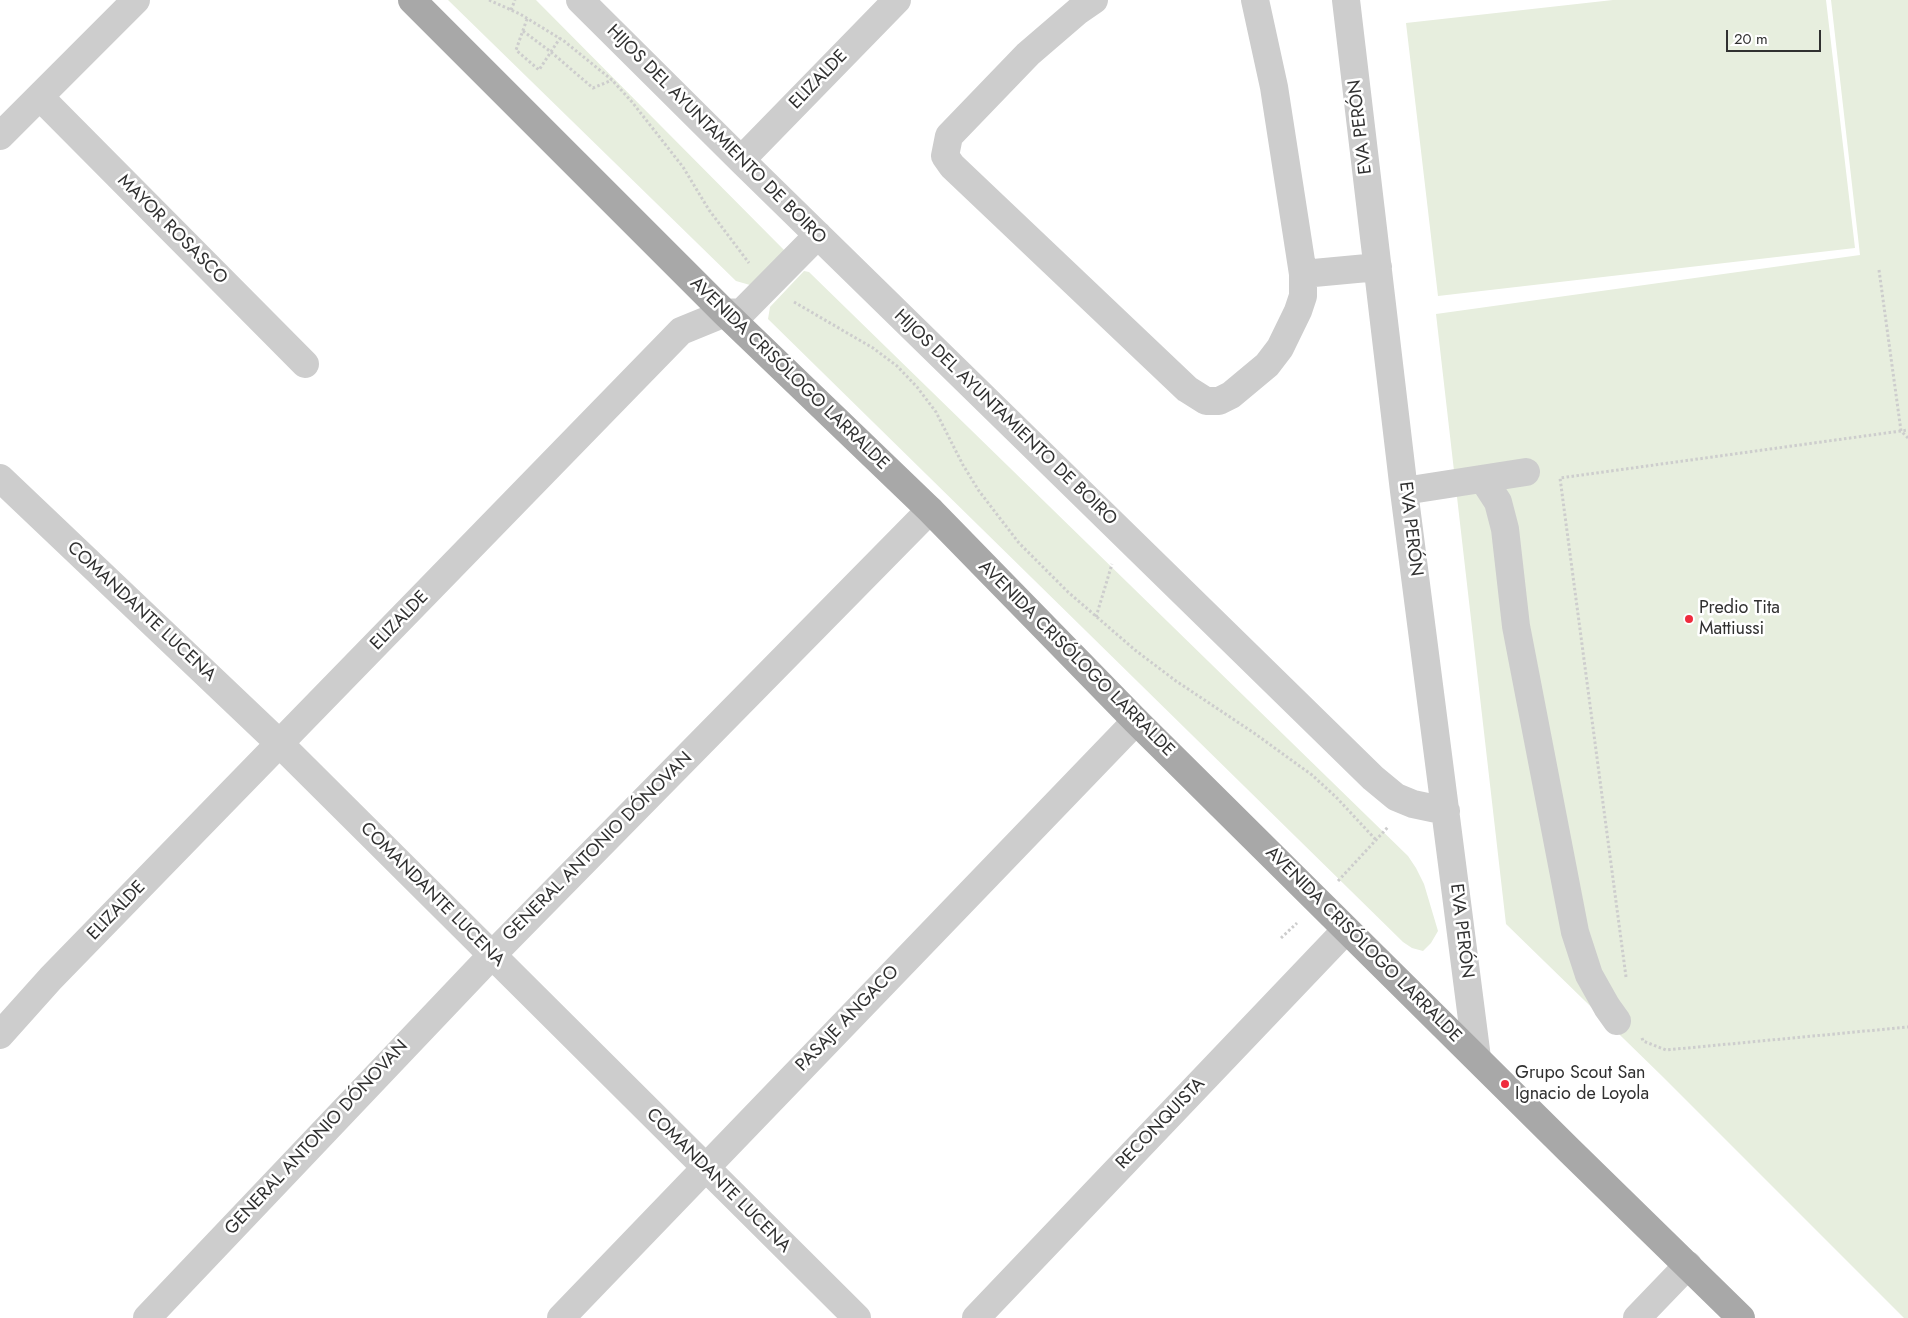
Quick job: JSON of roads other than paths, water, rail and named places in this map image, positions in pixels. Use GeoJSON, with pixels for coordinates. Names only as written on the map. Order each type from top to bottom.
{"type":"FeatureCollection","features":[{"type":"Feature","properties":{"kind":"main road","name":"AVENIDA CRISÓLOGO LARRALDE"},"geometry":{"type":"LineString","coordinates":[[412,0],[725,313],[930,510],[1136,721],[1346,930],[1741,1318]]}},
{"type":"Feature","properties":{"kind":"street"},"geometry":{"type":"LineString","coordinates":[[0,136],[136,0]]}},
{"type":"Feature","properties":{"kind":"street","name":"HIJOS DEL AYUNTAMIENTO DE BOIRO"},"geometry":{"type":"LineString","coordinates":[[580,0],[818,236],[1373,778],[1396,797],[1413,804],[1446,811]]}},
{"type":"Feature","properties":{"kind":"street","name":"ELIZALDE"},"geometry":{"type":"LineString","coordinates":[[741,160],[897,0]]}},
{"type":"Feature","properties":{"kind":"street"},"geometry":{"type":"LineString","coordinates":[[1094,0],[1078,11],[1028,54],[949,136],[945,156],[952,166],[1187,389],[1206,401],[1219,401],[1231,395],[1267,365],[1280,348],[1303,296],[1302,274],[1274,87],[1255,0]]}},
{"type":"Feature","properties":{"kind":"street","name":"EVA PERÓN"},"geometry":{"type":"LineString","coordinates":[[1346,0],[1404,491],[1477,1058]]}},
{"type":"Feature","properties":{"kind":"street","name":"MAYOR ROSASCO"},"geometry":{"type":"LineString","coordinates":[[40,97],[305,364]]}},
{"type":"Feature","properties":{"kind":"street","name":"ELIZALDE"},"geometry":{"type":"LineString","coordinates":[[0,1035],[51,978],[681,331],[725,313],[742,312],[818,236]]}},
{"type":"Feature","properties":{"kind":"street"},"geometry":{"type":"LineString","coordinates":[[1302,274],[1378,267]]}},
{"type":"Feature","properties":{"kind":"street"},"geometry":{"type":"LineString","coordinates":[[1404,491],[1526,472]]}},
{"type":"Feature","properties":{"kind":"street","name":"COMANDANTE LUCENA"},"geometry":{"type":"LineString","coordinates":[[0,478],[280,744],[857,1318]]}},
{"type":"Feature","properties":{"kind":"street"},"geometry":{"type":"LineString","coordinates":[[1483,479],[1498,502],[1505,530],[1516,626],[1575,932],[1589,975],[1606,1007],[1628,1027]]}},
{"type":"Feature","properties":{"kind":"street","name":"GENERAL ANTONIO DÓNOVAN"},"geometry":{"type":"LineString","coordinates":[[147,1318],[492,955],[930,510]]}},
{"type":"Feature","properties":{"kind":"street","name":"PASAJE ANGACO"},"geometry":{"type":"LineString","coordinates":[[561,1318],[1136,721]]}},
{"type":"Feature","properties":{"kind":"street","name":"RECONQUISTA"},"geometry":{"type":"LineString","coordinates":[[976,1318],[1346,930]]}},
{"type":"Feature","properties":{"kind":"street"},"geometry":{"type":"LineString","coordinates":[[1637,1318],[1688,1265]]}},
{"type":"Feature","properties":{"kind":"place","name":"Predio Tita Mattiussi"},"geometry":{"type":"Point","coordinates":[1689,619]}},
{"type":"Feature","properties":{"kind":"place","name":"Grupo Scout San Ignacio de Loyola"},"geometry":{"type":"Point","coordinates":[1505,1084]}}]}
